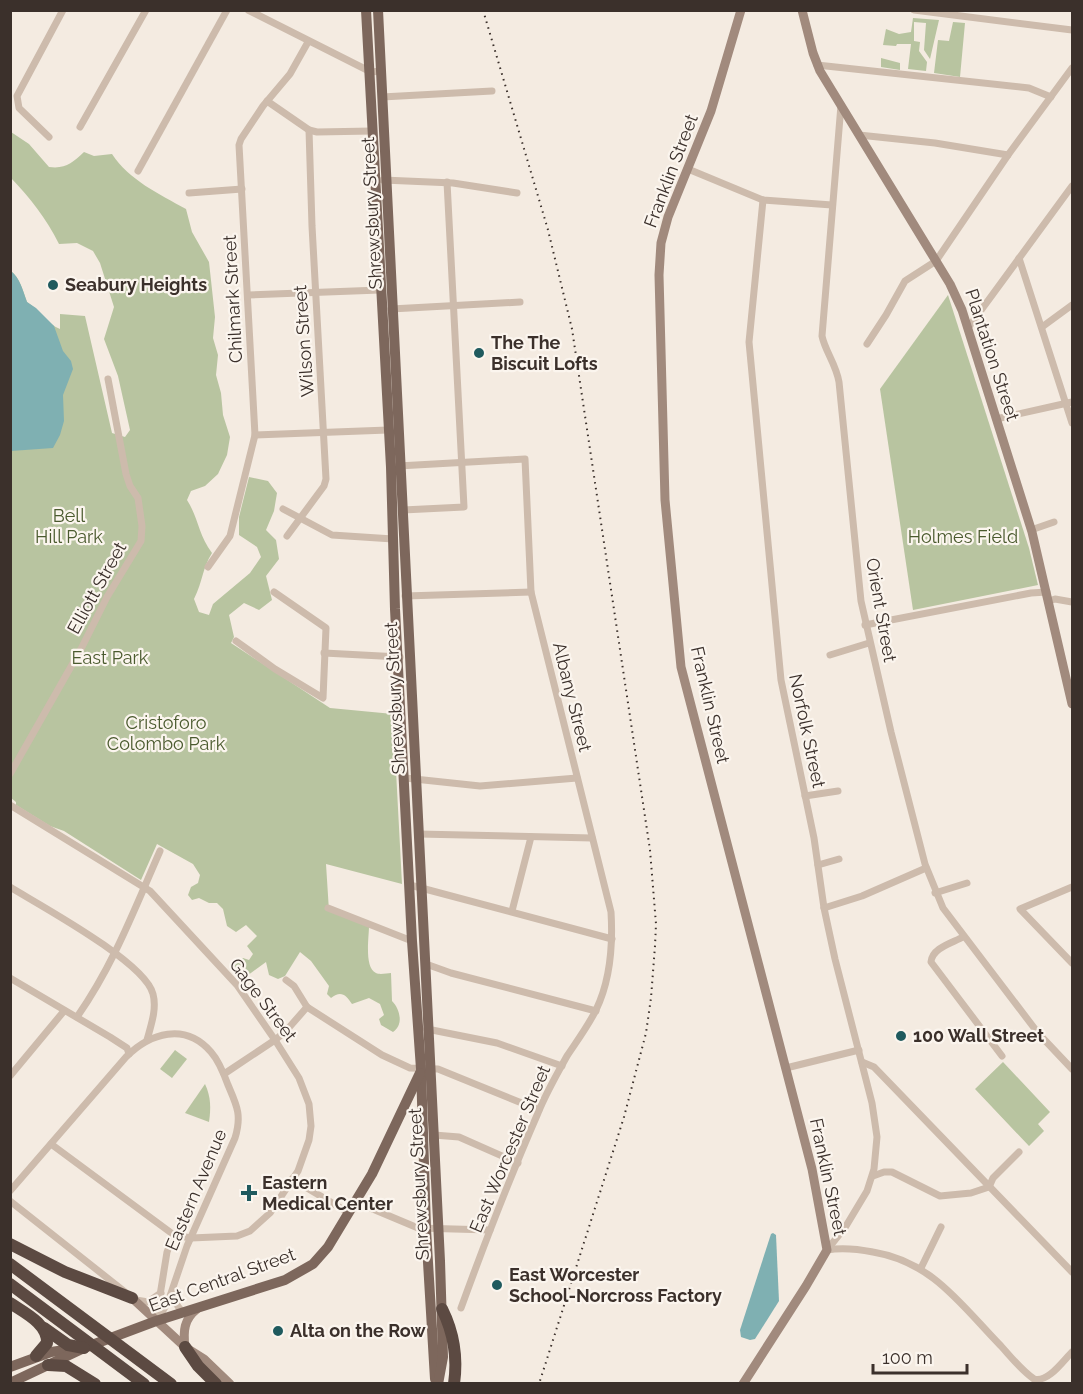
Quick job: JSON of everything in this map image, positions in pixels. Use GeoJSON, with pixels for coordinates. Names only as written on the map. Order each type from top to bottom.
{"type":"FeatureCollection","features":[{"type":"Feature","properties":{"kind":"highway"},"geometry":{"type":"LineString","coordinates":[[10,1244],[65,1272],[132,1298]]}},
{"type":"Feature","properties":{"kind":"highway"},"geometry":{"type":"LineString","coordinates":[[10,1264],[171,1383]]}},
{"type":"Feature","properties":{"kind":"highway"},"geometry":{"type":"LineString","coordinates":[[10,1284],[144,1383]]}},
{"type":"Feature","properties":{"kind":"highway"},"geometry":{"type":"LineString","coordinates":[[10,1303],[68,1345],[84,1348]]}},
{"type":"Feature","properties":{"kind":"highway"},"geometry":{"type":"LineString","coordinates":[[442,1309],[451,1327],[455,1345],[454,1383]]}},
{"type":"Feature","properties":{"kind":"highway"},"geometry":{"type":"LineString","coordinates":[[36,1356],[47,1343],[46,1333],[41,1325]]}},
{"type":"Feature","properties":{"kind":"highway"},"geometry":{"type":"LineString","coordinates":[[185,1347],[198,1366],[216,1383]]}},
{"type":"Feature","properties":{"kind":"highway"},"geometry":{"type":"LineString","coordinates":[[48,1365],[66,1366],[95,1383]]}},
{"type":"Feature","properties":{"kind":"main road","name":"Shrewsbury Street"},"geometry":{"type":"LineString","coordinates":[[366,10],[382,97],[380,290],[388,309],[388,430],[403,510],[400,596]]}},
{"type":"Feature","properties":{"kind":"main road","name":"Shrewsbury Street"},"geometry":{"type":"LineString","coordinates":[[378,10],[372,131],[381,180],[396,466],[393,539],[400,596],[416,886],[426,964],[423,1029],[430,1054]]}},
{"type":"Feature","properties":{"kind":"main road","name":"Franklin Street"},"geometry":{"type":"LineString","coordinates":[[741,10],[711,111],[664,231],[660,251],[665,500],[684,678],[786,1068],[816,1188],[827,1250],[744,1383]]}},
{"type":"Feature","properties":{"kind":"main road","name":"Plantation Street"},"geometry":{"type":"LineString","coordinates":[[802,10],[817,64],[954,291],[968,328],[1031,530],[1069,673],[1072,704]]}},
{"type":"Feature","properties":{"kind":"main road","name":"Shrewsbury Street"},"geometry":{"type":"LineString","coordinates":[[410,778],[418,834],[412,941],[434,1135],[442,1309],[443,1357],[437,1383]]}},
{"type":"Feature","properties":{"kind":"main road","name":"East Central Street"},"geometry":{"type":"LineString","coordinates":[[10,1383],[84,1348],[156,1321],[285,1280],[303,1271],[323,1253],[350,1213],[426,1068],[430,1054]]}},
{"type":"Feature","properties":{"kind":"main road","name":"Shrewsbury Street"},"geometry":{"type":"LineString","coordinates":[[426,1068],[422,1109],[426,1229],[437,1383]]}},
{"type":"Feature","properties":{"kind":"main road"},"geometry":{"type":"LineString","coordinates":[[406,1103],[422,1109]]}},
{"type":"Feature","properties":{"kind":"main road"},"geometry":{"type":"LineString","coordinates":[[132,1298],[185,1347],[204,1359],[230,1383]]}},
{"type":"Feature","properties":{"kind":"main road"},"geometry":{"type":"LineString","coordinates":[[185,1347],[183,1333],[185,1325],[188,1317],[197,1309]]}},
{"type":"Feature","properties":{"kind":"main road","name":"East Central Street"},"geometry":{"type":"LineString","coordinates":[[10,1367],[36,1356],[63,1349],[84,1348]]}},
{"type":"Feature","properties":{"kind":"street"},"geometry":{"type":"LineString","coordinates":[[49,137],[20,108],[17,96],[63,10]]}},
{"type":"Feature","properties":{"kind":"street"},"geometry":{"type":"LineString","coordinates":[[80,127],[146,10]]}},
{"type":"Feature","properties":{"kind":"street"},"geometry":{"type":"LineString","coordinates":[[138,171],[227,10]]}},
{"type":"Feature","properties":{"kind":"street"},"geometry":{"type":"LineString","coordinates":[[248,10],[308,42],[376,72]]}},
{"type":"Feature","properties":{"kind":"street"},"geometry":{"type":"LineString","coordinates":[[914,10],[1072,30]]}},
{"type":"Feature","properties":{"kind":"street","name":"Chilmark Street"},"geometry":{"type":"LineString","coordinates":[[208,567],[230,536],[255,435],[241,139],[267,101],[290,74],[308,42]]}},
{"type":"Feature","properties":{"kind":"street"},"geometry":{"type":"LineString","coordinates":[[817,64],[1029,88],[1051,97]]}},
{"type":"Feature","properties":{"kind":"street"},"geometry":{"type":"LineString","coordinates":[[867,344],[905,281],[936,261],[1008,155],[1072,68]]}},
{"type":"Feature","properties":{"kind":"street"},"geometry":{"type":"LineString","coordinates":[[382,97],[492,91]]}},
{"type":"Feature","properties":{"kind":"street"},"geometry":{"type":"LineString","coordinates":[[267,101],[309,130],[317,132],[372,131]]}},
{"type":"Feature","properties":{"kind":"street","name":"Orient Street"},"geometry":{"type":"LineString","coordinates":[[841,105],[822,336],[835,363],[839,382],[859,586],[869,643],[926,868],[935,893],[963,937],[1038,1033],[1072,1069]]}},
{"type":"Feature","properties":{"kind":"street","name":"Wilson Street"},"geometry":{"type":"LineString","coordinates":[[287,536],[324,486],[326,479],[315,291],[309,130]]}},
{"type":"Feature","properties":{"kind":"street"},"geometry":{"type":"LineString","coordinates":[[859,135],[934,143],[1008,155]]}},
{"type":"Feature","properties":{"kind":"street"},"geometry":{"type":"LineString","coordinates":[[688,169],[763,200],[832,206]]}},
{"type":"Feature","properties":{"kind":"street"},"geometry":{"type":"LineString","coordinates":[[381,180],[447,182],[518,193]]}},
{"type":"Feature","properties":{"kind":"street"},"geometry":{"type":"LineString","coordinates":[[403,510],[464,507],[447,182]]}},
{"type":"Feature","properties":{"kind":"street"},"geometry":{"type":"LineString","coordinates":[[189,193],[242,189]]}},
{"type":"Feature","properties":{"kind":"street"},"geometry":{"type":"LineString","coordinates":[[968,328],[1071,191]]}},
{"type":"Feature","properties":{"kind":"street","name":"Norfolk Street"},"geometry":{"type":"LineString","coordinates":[[763,200],[749,360],[755,402],[778,659],[786,711],[818,865],[824,908],[876,1121],[877,1140],[873,1176],[858,1206],[827,1250]]}},
{"type":"Feature","properties":{"kind":"street"},"geometry":{"type":"LineString","coordinates":[[1019,258],[1070,403],[1072,423]]}},
{"type":"Feature","properties":{"kind":"street"},"geometry":{"type":"LineString","coordinates":[[248,295],[380,290]]}},
{"type":"Feature","properties":{"kind":"street"},"geometry":{"type":"LineString","coordinates":[[388,309],[520,302]]}},
{"type":"Feature","properties":{"kind":"street"},"geometry":{"type":"LineString","coordinates":[[1042,327],[1072,305]]}},
{"type":"Feature","properties":{"kind":"street","name":"Elliott Street"},"geometry":{"type":"LineString","coordinates":[[10,774],[107,597],[141,541],[142,526],[138,498],[126,474],[108,379]]}},
{"type":"Feature","properties":{"kind":"street"},"geometry":{"type":"LineString","coordinates":[[996,419],[1070,403]]}},
{"type":"Feature","properties":{"kind":"street"},"geometry":{"type":"LineString","coordinates":[[255,435],[388,430]]}},
{"type":"Feature","properties":{"kind":"street","name":"Albany Street"},"geometry":{"type":"LineString","coordinates":[[463,463],[525,459],[531,592],[611,912],[612,939]]}},
{"type":"Feature","properties":{"kind":"street"},"geometry":{"type":"LineString","coordinates":[[396,466],[463,463]]}},
{"type":"Feature","properties":{"kind":"street"},"geometry":{"type":"LineString","coordinates":[[283,509],[302,517],[332,535],[393,539]]}},
{"type":"Feature","properties":{"kind":"street"},"geometry":{"type":"LineString","coordinates":[[1031,530],[1054,522]]}},
{"type":"Feature","properties":{"kind":"street"},"geometry":{"type":"LineString","coordinates":[[236,641],[275,669],[323,698],[326,628],[274,592]]}},
{"type":"Feature","properties":{"kind":"street"},"geometry":{"type":"LineString","coordinates":[[400,596],[531,592]]}},
{"type":"Feature","properties":{"kind":"street"},"geometry":{"type":"LineString","coordinates":[[866,625],[1031,593],[1072,602]]}},
{"type":"Feature","properties":{"kind":"street"},"geometry":{"type":"LineString","coordinates":[[830,655],[869,643]]}},
{"type":"Feature","properties":{"kind":"street"},"geometry":{"type":"LineString","coordinates":[[324,653],[404,657]]}},
{"type":"Feature","properties":{"kind":"street"},"geometry":{"type":"LineString","coordinates":[[410,778],[480,786],[577,778]]}},
{"type":"Feature","properties":{"kind":"street"},"geometry":{"type":"LineString","coordinates":[[805,796],[838,790]]}},
{"type":"Feature","properties":{"kind":"street","name":"Gage Street"},"geometry":{"type":"LineString","coordinates":[[10,805],[144,886],[237,985],[299,1078],[309,1108],[311,1126],[308,1145],[302,1163],[270,1213],[250,1231],[237,1236],[191,1238],[174,1235]]}},
{"type":"Feature","properties":{"kind":"street"},"geometry":{"type":"LineString","coordinates":[[418,834],[592,838]]}},
{"type":"Feature","properties":{"kind":"street"},"geometry":{"type":"LineString","coordinates":[[512,911],[531,837]]}},
{"type":"Feature","properties":{"kind":"street"},"geometry":{"type":"LineString","coordinates":[[77,1017],[116,953],[160,851]]}},
{"type":"Feature","properties":{"kind":"street"},"geometry":{"type":"LineString","coordinates":[[818,865],[839,859]]}},
{"type":"Feature","properties":{"kind":"street"},"geometry":{"type":"LineString","coordinates":[[824,908],[862,896],[926,868]]}},
{"type":"Feature","properties":{"kind":"street"},"geometry":{"type":"LineString","coordinates":[[935,893],[967,883]]}},
{"type":"Feature","properties":{"kind":"street"},"geometry":{"type":"LineString","coordinates":[[416,886],[612,939]]}},
{"type":"Feature","properties":{"kind":"street"},"geometry":{"type":"LineString","coordinates":[[10,887],[116,953],[137,969],[152,988],[154,1008],[147,1040],[129,1054],[10,1191]]}},
{"type":"Feature","properties":{"kind":"street"},"geometry":{"type":"LineString","coordinates":[[1072,887],[1020,909],[1072,963]]}},
{"type":"Feature","properties":{"kind":"street"},"geometry":{"type":"LineString","coordinates":[[328,908],[412,941]]}},
{"type":"Feature","properties":{"kind":"street"},"geometry":{"type":"LineString","coordinates":[[963,937],[935,951],[932,956],[933,966],[1002,1056]]}},
{"type":"Feature","properties":{"kind":"street","name":"East Worcester Street"},"geometry":{"type":"LineString","coordinates":[[461,1308],[539,1110],[562,1066],[596,1011],[610,966],[612,939]]}},
{"type":"Feature","properties":{"kind":"street"},"geometry":{"type":"LineString","coordinates":[[426,964],[451,973],[596,1011]]}},
{"type":"Feature","properties":{"kind":"street"},"geometry":{"type":"LineString","coordinates":[[10,978],[127,1048],[129,1054]]}},
{"type":"Feature","properties":{"kind":"street"},"geometry":{"type":"LineString","coordinates":[[286,980],[294,986],[307,1007],[382,1055],[410,1068],[443,1071],[539,1110]]}},
{"type":"Feature","properties":{"kind":"street"},"geometry":{"type":"LineString","coordinates":[[224,1074],[275,1040],[307,1007]]}},
{"type":"Feature","properties":{"kind":"street"},"geometry":{"type":"LineString","coordinates":[[10,1076],[64,1011]]}},
{"type":"Feature","properties":{"kind":"street"},"geometry":{"type":"LineString","coordinates":[[423,1029],[497,1043],[562,1066]]}},
{"type":"Feature","properties":{"kind":"street","name":"Eastern Avenue"},"geometry":{"type":"LineString","coordinates":[[147,1040],[168,1034],[193,1039],[209,1050],[224,1074],[239,1111],[239,1126],[235,1138],[191,1238],[168,1302],[156,1321]]}},
{"type":"Feature","properties":{"kind":"street"},"geometry":{"type":"LineString","coordinates":[[786,1068],[859,1050]]}},
{"type":"Feature","properties":{"kind":"street"},"geometry":{"type":"LineString","coordinates":[[862,1062],[874,1067],[1072,1271]]}},
{"type":"Feature","properties":{"kind":"street"},"geometry":{"type":"LineString","coordinates":[[434,1135],[459,1137],[518,1163]]}},
{"type":"Feature","properties":{"kind":"street"},"geometry":{"type":"LineString","coordinates":[[51,1143],[174,1235]]}},
{"type":"Feature","properties":{"kind":"street"},"geometry":{"type":"LineString","coordinates":[[873,1176],[892,1172],[944,1196],[971,1193],[989,1187],[993,1179],[1019,1152]]}},
{"type":"Feature","properties":{"kind":"street"},"geometry":{"type":"LineString","coordinates":[[292,1179],[350,1213]]}},
{"type":"Feature","properties":{"kind":"street"},"geometry":{"type":"LineString","coordinates":[[10,1201],[132,1298],[148,1302],[161,1293]]}},
{"type":"Feature","properties":{"kind":"street"},"geometry":{"type":"LineString","coordinates":[[356,1202],[418,1228],[490,1230]]}},
{"type":"Feature","properties":{"kind":"street"},"geometry":{"type":"LineString","coordinates":[[921,1268],[941,1227]]}},
{"type":"Feature","properties":{"kind":"street","name":"Eastern Avenue"},"geometry":{"type":"LineString","coordinates":[[156,1321],[166,1252],[174,1235]]}},
{"type":"Feature","properties":{"kind":"street"},"geometry":{"type":"LineString","coordinates":[[827,1250],[852,1249],[885,1254],[921,1268],[944,1287],[1034,1378],[1040,1380],[1046,1377],[1072,1352]]}},
{"type":"Feature","properties":{"kind":"street"},"geometry":{"type":"LineString","coordinates":[[172,1289],[175,1302],[183,1313]]}},
{"type":"Feature","properties":{"kind":"green space"},"geometry":{"type":"Polygon","coordinates":[[[913,18],[939,20],[930,59],[924,50],[926,23],[914,22],[914,41],[920,42],[919,51],[927,62],[926,71],[908,69],[911,44],[883,45],[886,29],[899,34],[911,32],[913,18]]]}},
{"type":"Feature","properties":{"kind":"green space"},"geometry":{"type":"Polygon","coordinates":[[[953,22],[965,23],[960,77],[934,73],[938,40],[949,41],[953,22]]]}},
{"type":"Feature","properties":{"kind":"green space"},"geometry":{"type":"Polygon","coordinates":[[[881,58],[900,63],[900,70],[881,67],[881,58]]]}},
{"type":"Feature","properties":{"kind":"green space","name":"East Park"},"geometry":{"type":"Polygon","coordinates":[[[11,132],[29,144],[49,167],[68,164],[84,152],[94,156],[112,154],[136,179],[186,209],[192,232],[209,262],[215,317],[213,338],[218,355],[216,375],[221,393],[223,415],[230,437],[227,455],[218,474],[205,486],[191,491],[187,500],[212,553],[194,599],[199,612],[209,615],[213,604],[250,573],[261,557],[257,547],[239,535],[239,517],[249,477],[268,481],[277,493],[274,511],[266,530],[276,540],[279,559],[266,576],[272,600],[259,610],[244,603],[229,615],[234,637],[231,643],[330,708],[393,714],[402,884],[326,864],[329,911],[369,926],[368,952],[372,970],[381,974],[391,973],[392,1001],[400,1017],[399,1025],[393,1032],[381,1025],[379,1019],[384,1015],[380,1004],[369,998],[352,1004],[340,994],[331,998],[327,994],[329,986],[311,961],[300,952],[285,976],[278,979],[269,975],[266,962],[240,981],[231,968],[243,958],[249,960],[253,954],[247,946],[257,936],[246,925],[236,932],[227,926],[223,909],[217,903],[209,903],[199,898],[192,900],[188,895],[191,887],[198,883],[200,875],[193,864],[157,844],[141,880],[64,831],[50,826],[16,805],[11,798],[11,271],[19,281],[27,302],[55,327],[60,329],[60,314],[85,316],[112,433],[125,437],[130,430],[118,376],[104,339],[114,307],[100,263],[93,251],[77,243],[59,244],[37,209],[11,178],[11,132]]]}},
{"type":"Feature","properties":{"kind":"green space","name":"Holmes Field"},"geometry":{"type":"Polygon","coordinates":[[[948,295],[1029,548],[1038,585],[913,610],[880,389],[948,295]]]}},
{"type":"Feature","properties":{"kind":"green space"},"geometry":{"type":"Polygon","coordinates":[[[175,1050],[187,1059],[172,1078],[160,1069],[175,1050]]]}},
{"type":"Feature","properties":{"kind":"green space"},"geometry":{"type":"Polygon","coordinates":[[[1003,1062],[1050,1112],[1038,1124],[1044,1131],[1029,1146],[975,1089],[1003,1062]]]}},
{"type":"Feature","properties":{"kind":"green space"},"geometry":{"type":"Polygon","coordinates":[[[205,1084],[210,1103],[209,1122],[185,1113],[205,1084]]]}},
{"type":"Feature","properties":{"kind":"water"},"geometry":{"type":"Polygon","coordinates":[[[11,271],[19,281],[27,302],[54,326],[63,351],[71,361],[73,369],[63,395],[64,421],[53,448],[11,451],[11,271]]]}},
{"type":"Feature","properties":{"kind":"water"},"geometry":{"type":"Polygon","coordinates":[[[773,1233],[776,1235],[779,1301],[755,1339],[750,1340],[741,1337],[740,1330],[773,1233]]]}},
{"type":"Feature","properties":{"kind":"railway"},"geometry":{"type":"LineString","coordinates":[[483,10],[548,230],[572,329],[650,850],[656,924],[646,1033],[624,1117],[539,1384]]}},
{"type":"Feature","properties":{"kind":"place","name":"Seabury Heights"},"geometry":{"type":"Point","coordinates":[53,285]}},
{"type":"Feature","properties":{"kind":"place","name":"The The Biscuit Lofts"},"geometry":{"type":"Point","coordinates":[479,353]}},
{"type":"Feature","properties":{"kind":"place","name":"100 Wall Street"},"geometry":{"type":"Point","coordinates":[901,1036]}},
{"type":"Feature","properties":{"kind":"place","name":"Eastern Medical Center"},"geometry":{"type":"Point","coordinates":[249,1193]}},
{"type":"Feature","properties":{"kind":"place","name":"East Worcester School-Norcross Factory"},"geometry":{"type":"Point","coordinates":[497,1285]}},
{"type":"Feature","properties":{"kind":"place","name":"Alta on the Row"},"geometry":{"type":"Point","coordinates":[278,1331]}},
{"type":"Feature","properties":{"kind":"park label","name":"Bell Hill Park"},"geometry":{"type":"Point","coordinates":[69,526]}},
{"type":"Feature","properties":{"kind":"park label","name":"Cristoforo Colombo Park"},"geometry":{"type":"Point","coordinates":[166,733]}}]}
